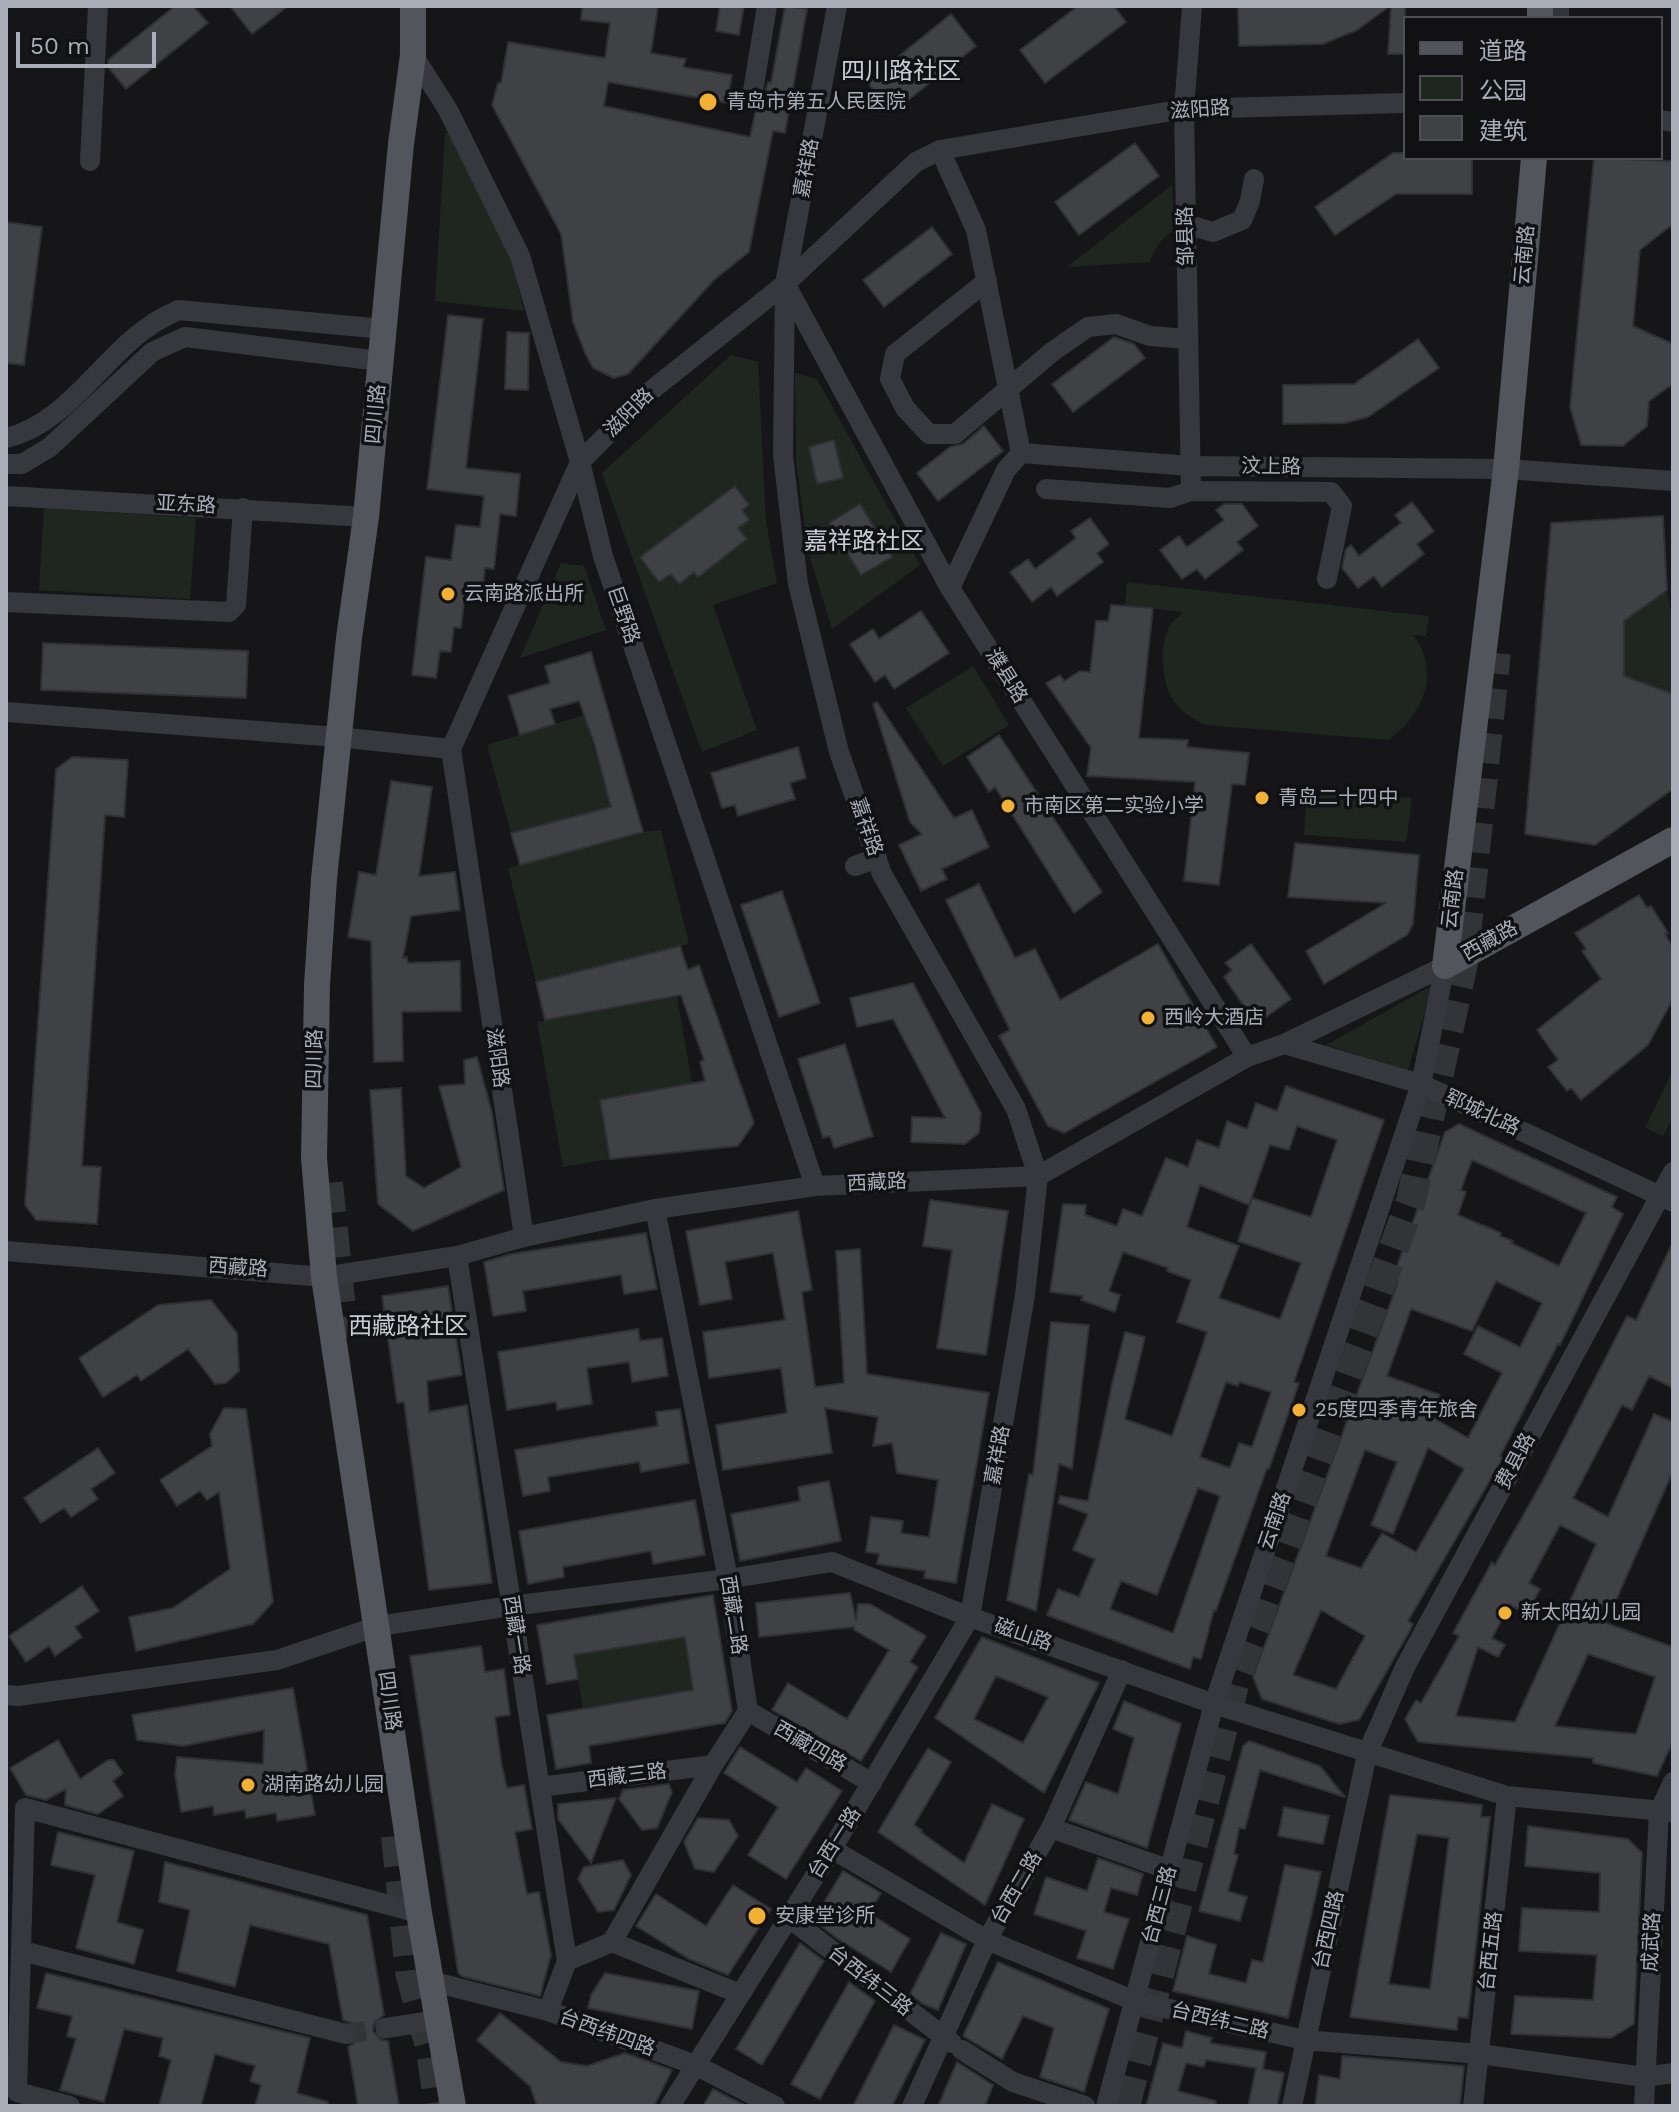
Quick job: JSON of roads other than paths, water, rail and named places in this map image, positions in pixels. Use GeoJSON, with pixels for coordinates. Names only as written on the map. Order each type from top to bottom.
{"type":"FeatureCollection","features":[{"type":"Feature","properties":{"kind":"main road","name":"四川路"},"geometry":{"type":"LineString","coordinates":[[413,6],[413,55],[401,144],[366,517],[349,638],[324,879],[317,985],[314,1158],[324,1277],[419,1913],[453,2106]]}},
{"type":"Feature","properties":{"kind":"main road","name":"云南路"},"geometry":{"type":"LineString","coordinates":[[1445,966],[1506,469],[1534,160]]}},
{"type":"Feature","properties":{"kind":"main road","name":"西藏路"},"geometry":{"type":"LineString","coordinates":[[1445,966],[1673,840]]}},
{"type":"Feature","properties":{"kind":"street"},"geometry":{"type":"LineString","coordinates":[[90,161],[98,6]]}},
{"type":"Feature","properties":{"kind":"street"},"geometry":{"type":"LineString","coordinates":[[752,97],[767,6]]}},
{"type":"Feature","properties":{"kind":"street","name":"嘉祥路"},"geometry":{"type":"LineString","coordinates":[[837,6],[785,284],[783,455],[798,584],[839,752],[882,874],[1016,1109],[1038,1176],[1025,1295],[970,1617]]}},
{"type":"Feature","properties":{"kind":"street","name":"邹县路"},"geometry":{"type":"LineString","coordinates":[[1191,491],[1184,109],[1192,6]]}},
{"type":"Feature","properties":{"kind":"street","name":"巨野路"},"geometry":{"type":"LineString","coordinates":[[413,55],[448,110],[520,256],[580,462],[603,556],[815,1186]]}},
{"type":"Feature","properties":{"kind":"street","name":"滋阳路"},"geometry":{"type":"LineString","coordinates":[[524,1237],[451,749],[580,462],[648,393],[785,284],[916,162],[940,150],[1184,109],[1403,103]]}},
{"type":"Feature","properties":{"kind":"street"},"geometry":{"type":"LineString","coordinates":[[940,150],[976,230],[1021,453],[1006,470],[950,588]]}},
{"type":"Feature","properties":{"kind":"street"},"geometry":{"type":"LineString","coordinates":[[1186,224],[1213,232],[1242,220],[1254,179]]}},
{"type":"Feature","properties":{"kind":"street"},"geometry":{"type":"LineString","coordinates":[[987,281],[895,354],[890,379],[905,408],[929,434],[955,434],[1052,352],[1088,327],[1116,324],[1150,336],[1188,339]]}},
{"type":"Feature","properties":{"kind":"street","name":"濮县路"},"geometry":{"type":"LineString","coordinates":[[785,284],[950,588],[1247,1057]]}},
{"type":"Feature","properties":{"kind":"street"},"geometry":{"type":"LineString","coordinates":[[6,438],[26,434],[68,401],[149,326],[178,310],[384,329]]}},
{"type":"Feature","properties":{"kind":"street"},"geometry":{"type":"LineString","coordinates":[[6,464],[22,464],[50,447],[152,352],[185,337],[380,361]]}},
{"type":"Feature","properties":{"kind":"street","name":"汶上路"},"geometry":{"type":"LineString","coordinates":[[1021,453],[1191,466],[1506,469],[1673,481]]}},
{"type":"Feature","properties":{"kind":"street"},"geometry":{"type":"LineString","coordinates":[[1046,489],[1170,498],[1191,491],[1331,492],[1342,506],[1327,579]]}},
{"type":"Feature","properties":{"kind":"street","name":"亚东路"},"geometry":{"type":"LineString","coordinates":[[6,496],[366,517]]}},
{"type":"Feature","properties":{"kind":"street"},"geometry":{"type":"LineString","coordinates":[[6,602],[229,612],[236,605],[243,508]]}},
{"type":"Feature","properties":{"kind":"street"},"geometry":{"type":"LineString","coordinates":[[6,712],[338,737],[451,749]]}},
{"type":"Feature","properties":{"kind":"street"},"geometry":{"type":"LineString","coordinates":[[855,866],[877,858]]}},
{"type":"Feature","properties":{"kind":"street","name":"西藏路"},"geometry":{"type":"LineString","coordinates":[[6,1251],[324,1277],[457,1256],[524,1237],[655,1209],[815,1186],[1038,1176],[1247,1057],[1284,1044],[1445,966]]}},
{"type":"Feature","properties":{"kind":"street","name":"云南路"},"geometry":{"type":"LineString","coordinates":[[1214,1704],[1421,1084],[1445,966]]}},
{"type":"Feature","properties":{"kind":"street","name":"郓城北路"},"geometry":{"type":"LineString","coordinates":[[1284,1044],[1421,1084],[1666,1199]]}},
{"type":"Feature","properties":{"kind":"street","name":"费县路"},"geometry":{"type":"LineString","coordinates":[[1367,1754],[1405,1667],[1666,1199],[1673,1172]]}},
{"type":"Feature","properties":{"kind":"street","name":"西藏二路"},"geometry":{"type":"LineString","coordinates":[[655,1209],[728,1579],[748,1711]]}},
{"type":"Feature","properties":{"kind":"street","name":"西藏一路"},"geometry":{"type":"LineString","coordinates":[[457,1256],[567,1961],[548,2011]]}},
{"type":"Feature","properties":{"kind":"street","name":"磁山路"},"geometry":{"type":"LineString","coordinates":[[6,1695],[18,1696],[277,1660],[378,1626],[832,1562],[970,1617],[1214,1704],[1507,1796],[1666,1812]]}},
{"type":"Feature","properties":{"kind":"street","name":"台西一路"},"geometry":{"type":"LineString","coordinates":[[670,2106],[832,1849],[970,1617]]}},
{"type":"Feature","properties":{"kind":"street","name":"台西二路"},"geometry":{"type":"LineString","coordinates":[[912,2106],[952,2044],[987,1940],[1051,1828],[1122,1670]]}},
{"type":"Feature","properties":{"kind":"street","name":"台西三路"},"geometry":{"type":"LineString","coordinates":[[1106,2106],[1214,1704]]}},
{"type":"Feature","properties":{"kind":"street"},"geometry":{"type":"LineString","coordinates":[[567,1961],[612,1942],[713,1765],[748,1711]]}},
{"type":"Feature","properties":{"kind":"street","name":"西藏四路"},"geometry":{"type":"LineString","coordinates":[[748,1711],[872,1783]]}},
{"type":"Feature","properties":{"kind":"street","name":"台西四路"},"geometry":{"type":"LineString","coordinates":[[1292,2106],[1367,1754]]}},
{"type":"Feature","properties":{"kind":"street","name":"西藏三路"},"geometry":{"type":"LineString","coordinates":[[540,1787],[713,1765]]}},
{"type":"Feature","properties":{"kind":"street","name":"成武路"},"geometry":{"type":"LineString","coordinates":[[1644,2106],[1666,1812],[1673,1782]]}},
{"type":"Feature","properties":{"kind":"street","name":"台西五路"},"geometry":{"type":"LineString","coordinates":[[1473,2106],[1507,1796]]}},
{"type":"Feature","properties":{"kind":"street"},"geometry":{"type":"LineString","coordinates":[[70,2106],[17,2092],[25,1808],[419,1913]]}},
{"type":"Feature","properties":{"kind":"street"},"geometry":{"type":"LineString","coordinates":[[1051,1828],[1170,1870]]}},
{"type":"Feature","properties":{"kind":"street","name":"台西纬二路"},"geometry":{"type":"LineString","coordinates":[[832,1849],[987,1940],[1135,2001],[1304,2040],[1480,2054],[1644,2077],[1673,2073]]}},
{"type":"Feature","properties":{"kind":"street","name":"台西纬三路"},"geometry":{"type":"LineString","coordinates":[[788,1917],[952,2044],[1013,2082],[1085,2106]]}},
{"type":"Feature","properties":{"kind":"street"},"geometry":{"type":"LineString","coordinates":[[612,1942],[740,1994]]}},
{"type":"Feature","properties":{"kind":"street"},"geometry":{"type":"LineString","coordinates":[[22,1951],[346,2034]]}},
{"type":"Feature","properties":{"kind":"street","name":"台西纬四路"},"geometry":{"type":"LineString","coordinates":[[430,1981],[548,2011],[695,2065],[775,2106]]}},
{"type":"Feature","properties":{"kind":"street"},"geometry":{"type":"LineString","coordinates":[[386,2028],[438,2020]]}},
{"type":"Feature","properties":{"kind":"tunnel"},"geometry":{"type":"LineString","coordinates":[[1554,6],[1554,16]]}},
{"type":"Feature","properties":{"kind":"tunnel"},"geometry":{"type":"LineString","coordinates":[[1125,2106],[1235,1681],[1411,1201],[1463,963],[1496,653]]}},
{"type":"Feature","properties":{"kind":"tunnel"},"geometry":{"type":"LineString","coordinates":[[328,1183],[344,1338]]}},
{"type":"Feature","properties":{"kind":"tunnel"},"geometry":{"type":"LineString","coordinates":[[396,1836],[410,1972],[431,2050],[439,2106]]}},
{"type":"Feature","properties":{"kind":"tunnel"},"geometry":{"type":"LineString","coordinates":[[346,2034],[386,2028]]}},
{"type":"Feature","properties":{"kind":"place","name":"青岛市第五人民医院"},"geometry":{"type":"Point","coordinates":[708,102]}},
{"type":"Feature","properties":{"kind":"place","name":"云南路派出所"},"geometry":{"type":"Point","coordinates":[448,594]}},
{"type":"Feature","properties":{"kind":"place","name":"青岛二十四中"},"geometry":{"type":"Point","coordinates":[1262,798]}},
{"type":"Feature","properties":{"kind":"place","name":"市南区第二实验小学"},"geometry":{"type":"Point","coordinates":[1008,806]}},
{"type":"Feature","properties":{"kind":"place","name":"西岭大酒店"},"geometry":{"type":"Point","coordinates":[1148,1018]}},
{"type":"Feature","properties":{"kind":"place","name":"25度四季青年旅舍"},"geometry":{"type":"Point","coordinates":[1299,1410]}},
{"type":"Feature","properties":{"kind":"place","name":"新太阳幼儿园"},"geometry":{"type":"Point","coordinates":[1505,1613]}},
{"type":"Feature","properties":{"kind":"place","name":"湖南路幼儿园"},"geometry":{"type":"Point","coordinates":[248,1785]}},
{"type":"Feature","properties":{"kind":"place","name":"安康堂诊所"},"geometry":{"type":"Point","coordinates":[757,1916]}},
{"type":"Feature","properties":{"kind":"district","name":"四川路社区"},"geometry":{"type":"Point","coordinates":[901,72]}},
{"type":"Feature","properties":{"kind":"district","name":"嘉祥路社区"},"geometry":{"type":"Point","coordinates":[864,542]}},
{"type":"Feature","properties":{"kind":"district","name":"西藏路社区"},"geometry":{"type":"Point","coordinates":[408,1327]}}]}
